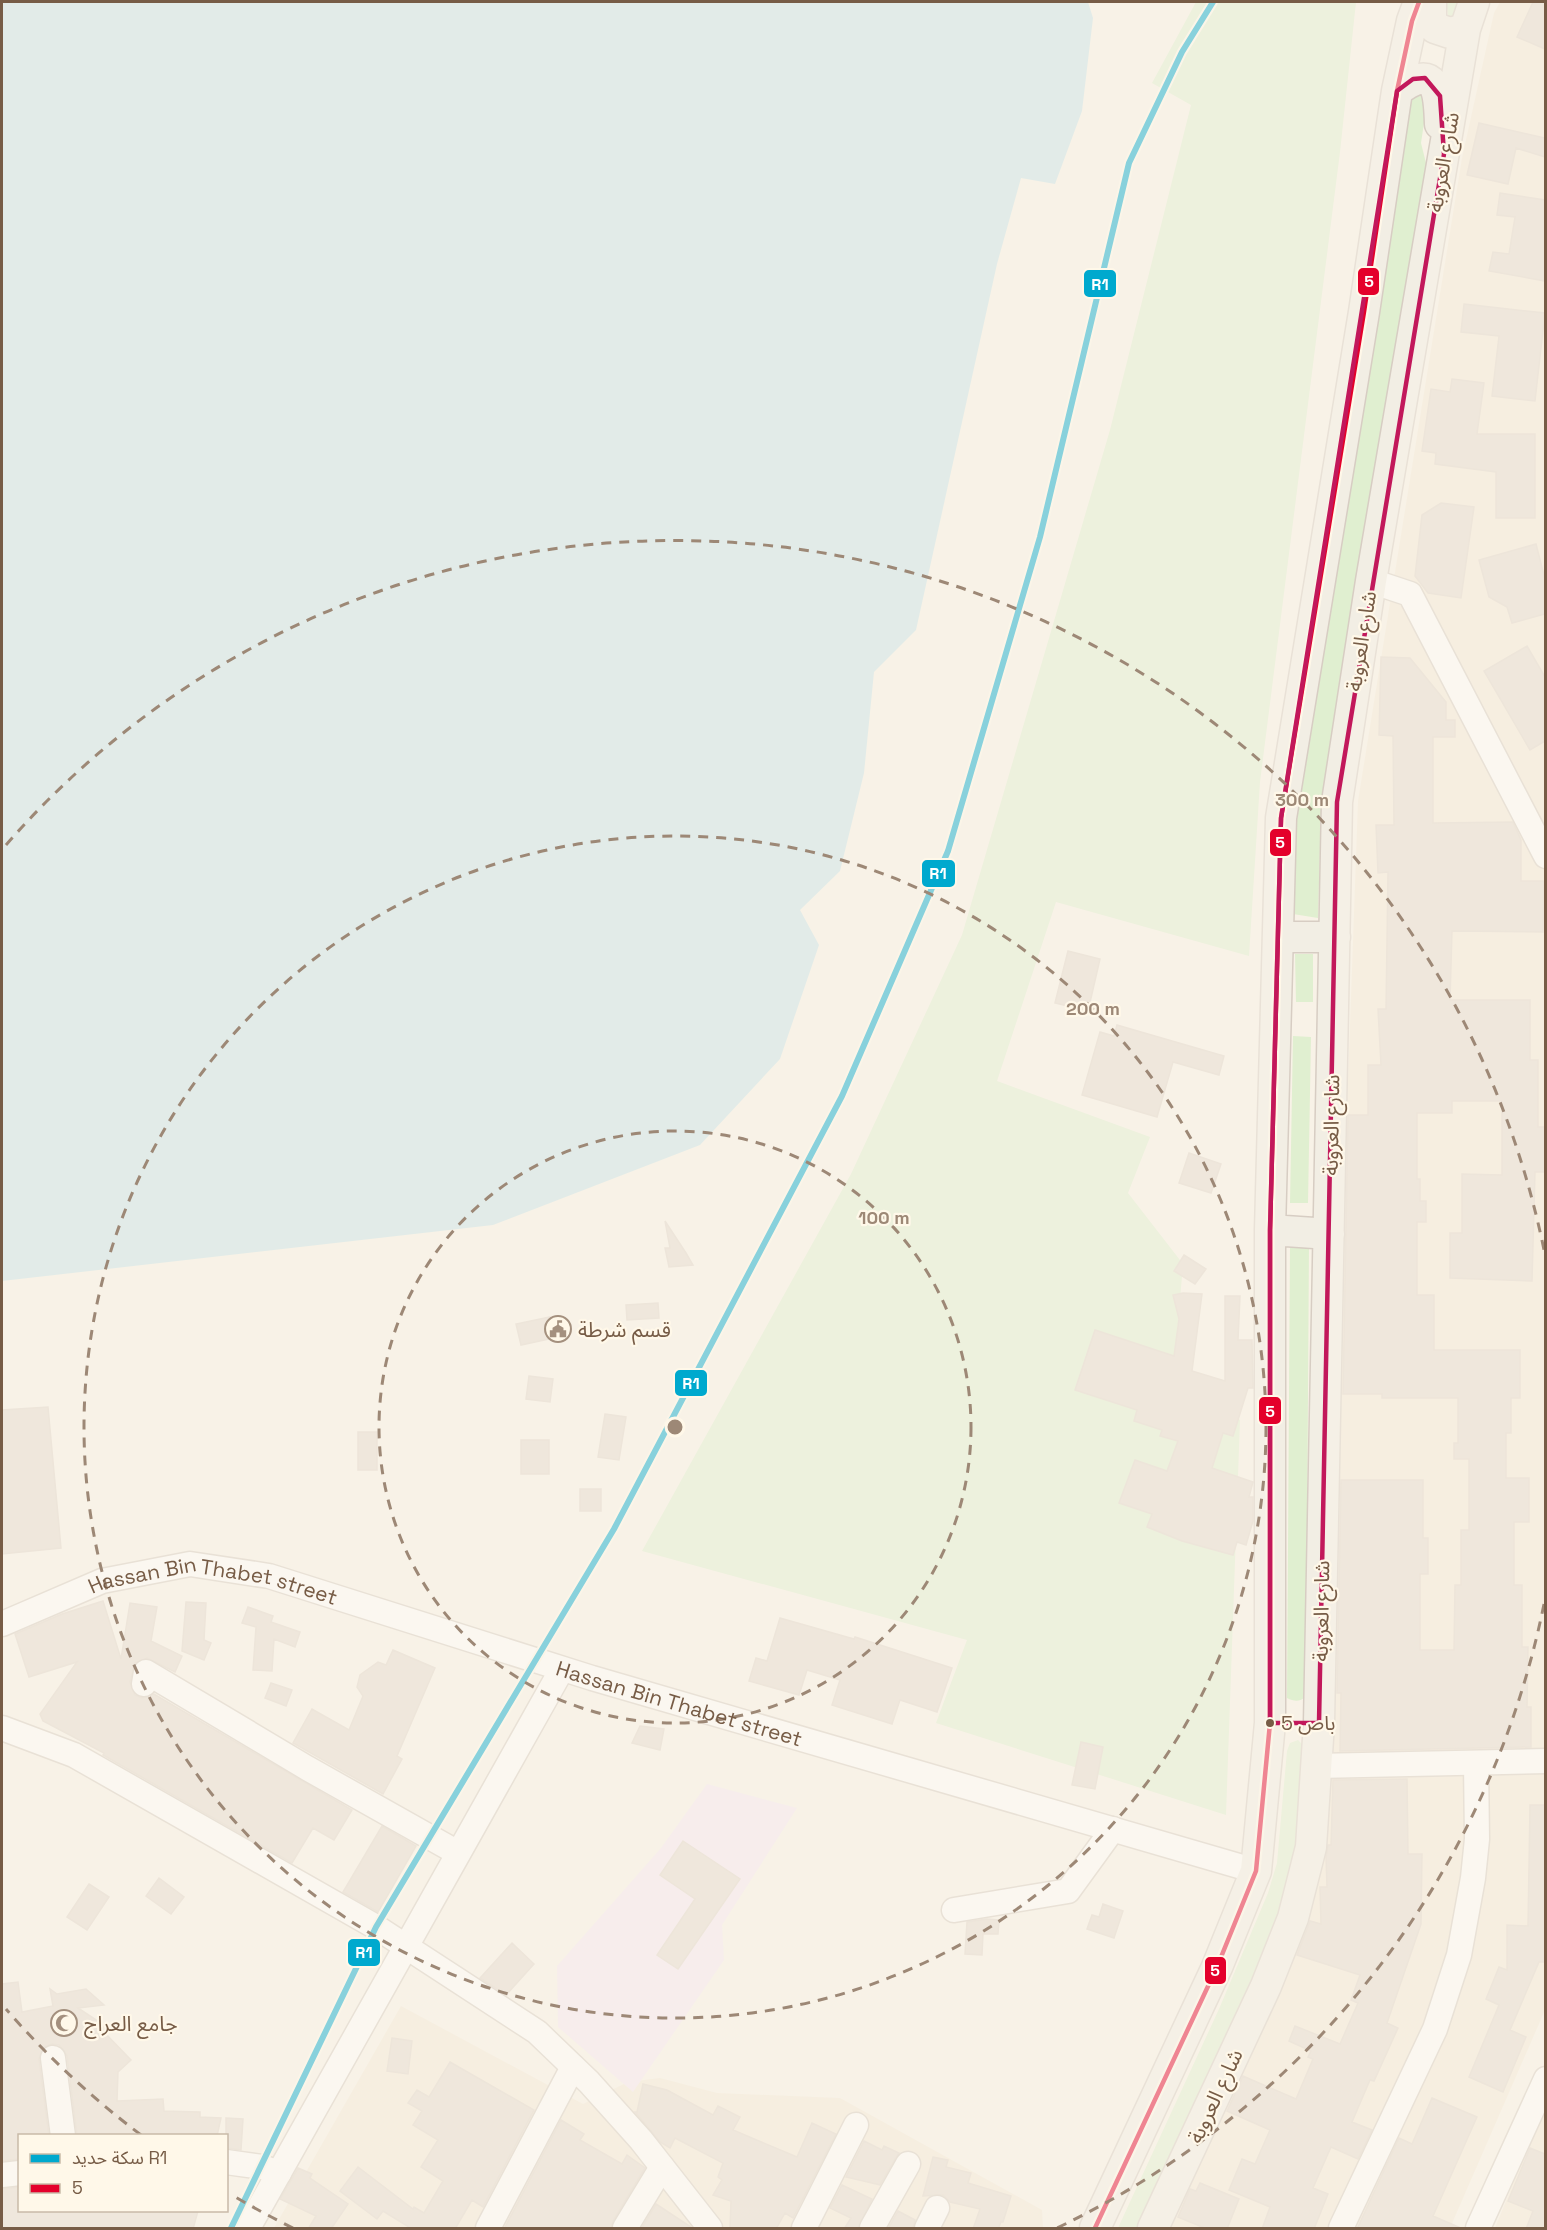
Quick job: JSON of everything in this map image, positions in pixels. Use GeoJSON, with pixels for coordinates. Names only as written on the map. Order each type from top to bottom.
{"type":"FeatureCollection","features":[{"type":"Feature","properties":{"kind":"main road"},"geometry":{"type":"LineString","coordinates":[[1095,2229],[1217,1967],[1256,1871],[1270,1723],[1270,1230],[1280,937],[1281,818],[1364,312],[1397,91],[1412,21],[1419,2]]}},
{"type":"Feature","properties":{"kind":"main road"},"geometry":{"type":"LineString","coordinates":[[1431,2],[1431,18],[1435,28],[1450,33],[1470,15]]}},
{"type":"Feature","properties":{"kind":"main road","name":"شارع العروبة"},"geometry":{"type":"LineString","coordinates":[[1154,2229],[1266,1986],[1293,1918],[1311,1847],[1319,1723],[1337,802],[1371,581],[1470,15]]}},
{"type":"Feature","properties":{"kind":"main road"},"geometry":{"type":"LineString","coordinates":[[1397,91],[1413,79],[1425,78],[1436,86],[1440,96],[1444,154]]}},
{"type":"Feature","properties":{"kind":"main road"},"geometry":{"type":"LineString","coordinates":[[1280,937],[1335,937]]}},
{"type":"Feature","properties":{"kind":"main road"},"geometry":{"type":"LineString","coordinates":[[1270,1230],[1329,1234]]}},
{"type":"Feature","properties":{"kind":"main road"},"geometry":{"type":"LineString","coordinates":[[1270,1723],[1319,1723]]}},
{"type":"Feature","properties":{"kind":"street"},"geometry":{"type":"LineString","coordinates":[[1371,581],[1410,594],[1545,856]]}},
{"type":"Feature","properties":{"kind":"street","name":"Hassan Bin Thabet street"},"geometry":{"type":"LineString","coordinates":[[2,1624],[102,1581],[190,1564],[269,1576],[592,1678],[1256,1871]]}},
{"type":"Feature","properties":{"kind":"street"},"geometry":{"type":"LineString","coordinates":[[248,2229],[562,1669]]}},
{"type":"Feature","properties":{"kind":"street"},"geometry":{"type":"LineString","coordinates":[[144,1684],[146,1672],[307,1768],[458,1853]]}},
{"type":"Feature","properties":{"kind":"street"},"geometry":{"type":"LineString","coordinates":[[2,1728],[74,1755],[406,1946],[537,2032],[641,2140],[710,2229]]}},
{"type":"Feature","properties":{"kind":"street"},"geometry":{"type":"LineString","coordinates":[[1316,1766],[1545,1761]]}},
{"type":"Feature","properties":{"kind":"street"},"geometry":{"type":"LineString","coordinates":[[1341,2229],[1435,2029],[1459,1955],[1473,1878],[1477,1839],[1476,1764]]}},
{"type":"Feature","properties":{"kind":"street"},"geometry":{"type":"LineString","coordinates":[[954,1910],[1068,1891],[1113,1829]]}},
{"type":"Feature","properties":{"kind":"street"},"geometry":{"type":"LineString","coordinates":[[52,2058],[63,2134]]}},
{"type":"Feature","properties":{"kind":"street"},"geometry":{"type":"LineString","coordinates":[[488,2229],[573,2067]]}},
{"type":"Feature","properties":{"kind":"street"},"geometry":{"type":"LineString","coordinates":[[1478,2229],[1545,2079]]}},
{"type":"Feature","properties":{"kind":"street"},"geometry":{"type":"LineString","coordinates":[[804,2229],[856,2125]]}},
{"type":"Feature","properties":{"kind":"street"},"geometry":{"type":"LineString","coordinates":[[228,2162],[262,2167],[279,2173]]}},
{"type":"Feature","properties":{"kind":"street"},"geometry":{"type":"LineString","coordinates":[[872,2229],[908,2164]]}},
{"type":"Feature","properties":{"kind":"street"},"geometry":{"type":"LineString","coordinates":[[625,2229],[662,2167]]}},
{"type":"Feature","properties":{"kind":"street"},"geometry":{"type":"LineString","coordinates":[[2,2175],[18,2173]]}},
{"type":"Feature","properties":{"kind":"highlighted area"},"geometry":{"type":"Polygon","coordinates":[[[1425,78],[1440,96],[1444,154],[1337,802],[1319,1723],[1270,1723],[1270,1230],[1281,818],[1397,91],[1413,79],[1425,78]]]}},
{"type":"Feature","properties":{"kind":"shaded area"},"geometry":{"type":"Polygon","coordinates":[[[1500,2],[1545,2],[1545,2010],[1450,2228],[1161,2228],[1298,1925],[1325,1726],[1358,801],[1462,158],[1494,13],[1500,2]]]}},
{"type":"Feature","properties":{"kind":"shaded area"},"geometry":{"type":"Polygon","coordinates":[[[707,1784],[797,1808],[722,1925],[724,1960],[633,2092],[558,2027],[557,1966],[661,1848],[707,1784]]]}},
{"type":"Feature","properties":{"kind":"shaded area"},"geometry":{"type":"Polygon","coordinates":[[[401,2006],[583,2104],[628,2082],[660,2078],[717,2093],[840,2098],[1042,2210],[1043,2228],[274,2228],[401,2006]]]}},
{"type":"Feature","properties":{"kind":"shaded area"},"geometry":{"type":"Polygon","coordinates":[[[1545,2105],[1545,2228],[1495,2228],[1545,2105]]]}},
{"type":"Feature","properties":{"kind":"green space"},"geometry":{"type":"Polygon","coordinates":[[[1196,2],[1356,2],[1340,152],[1260,782],[1249,956],[1056,902],[997,1081],[1150,1137],[1128,1193],[1183,1264],[1175,1359],[1240,1420],[1226,1815],[936,1723],[967,1640],[642,1551],[851,1174],[962,935],[1110,430],[1191,105],[1152,83],[1196,2]]]}},
{"type":"Feature","properties":{"kind":"green space"},"geometry":{"type":"Polygon","coordinates":[[[1446,2],[1464,2],[1460,13],[1449,21],[1446,2]]]}},
{"type":"Feature","properties":{"kind":"green space"},"geometry":{"type":"Polygon","coordinates":[[[1415,93],[1421,93],[1427,103],[1421,143],[1429,175],[1321,812],[1318,918],[1293,914],[1297,820],[1376,331],[1408,106],[1415,93]]]}},
{"type":"Feature","properties":{"kind":"green space"},"geometry":{"type":"Polygon","coordinates":[[[1295,954],[1313,954],[1313,1002],[1296,1002],[1295,954]]]}},
{"type":"Feature","properties":{"kind":"green space"},"geometry":{"type":"Polygon","coordinates":[[[1293,1036],[1311,1037],[1308,1203],[1290,1203],[1293,1036]]]}},
{"type":"Feature","properties":{"kind":"green space"},"geometry":{"type":"Polygon","coordinates":[[[1290,1245],[1309,1245],[1306,1696],[1297,1701],[1287,1698],[1290,1245]]]}},
{"type":"Feature","properties":{"kind":"green space"},"geometry":{"type":"Polygon","coordinates":[[[1298,1740],[1305,1747],[1301,1828],[1290,1877],[1273,1932],[1139,2228],[1118,2228],[1219,2009],[1268,1893],[1277,1863],[1287,1751],[1290,1743],[1298,1740]]]}},
{"type":"Feature","properties":{"kind":"water"},"geometry":{"type":"Polygon","coordinates":[[[2,2],[1088,2],[1093,18],[1082,111],[1055,184],[1021,178],[997,264],[916,630],[874,672],[864,773],[840,871],[800,910],[819,945],[780,1059],[700,1145],[493,1225],[2,1281],[2,2]]]}},
{"type":"Feature","properties":{"kind":"building"},"geometry":{"type":"Polygon","coordinates":[[[1533,2],[1545,2],[1545,49],[1517,37],[1533,2]]]}},
{"type":"Feature","properties":{"kind":"building"},"geometry":{"type":"Polygon","coordinates":[[[1479,123],[1545,138],[1545,157],[1516,148],[1508,184],[1467,175],[1479,123]]]}},
{"type":"Feature","properties":{"kind":"building"},"geometry":{"type":"Polygon","coordinates":[[[1500,193],[1545,200],[1545,281],[1489,271],[1493,252],[1509,254],[1515,217],[1497,215],[1500,193]]]}},
{"type":"Feature","properties":{"kind":"building"},"geometry":{"type":"Polygon","coordinates":[[[1464,304],[1545,313],[1535,401],[1492,396],[1499,336],[1461,332],[1464,304]]]}},
{"type":"Feature","properties":{"kind":"building"},"geometry":{"type":"Polygon","coordinates":[[[1452,379],[1484,383],[1477,434],[1535,434],[1535,518],[1496,518],[1496,472],[1435,464],[1436,453],[1422,451],[1431,389],[1450,392],[1452,379]]]}},
{"type":"Feature","properties":{"kind":"building"},"geometry":{"type":"Polygon","coordinates":[[[1441,503],[1474,507],[1461,598],[1428,593],[1415,576],[1422,515],[1441,503]]]}},
{"type":"Feature","properties":{"kind":"building"},"geometry":{"type":"Polygon","coordinates":[[[1536,544],[1545,579],[1545,614],[1512,623],[1507,607],[1489,597],[1479,560],[1536,544]]]}},
{"type":"Feature","properties":{"kind":"building"},"geometry":{"type":"Polygon","coordinates":[[[1527,646],[1545,677],[1545,741],[1530,750],[1484,671],[1527,646]]]}},
{"type":"Feature","properties":{"kind":"building"},"geometry":{"type":"Polygon","coordinates":[[[1381,657],[1410,658],[1446,702],[1446,720],[1455,720],[1455,737],[1433,737],[1433,823],[1513,822],[1521,840],[1521,881],[1544,881],[1543,932],[1452,931],[1450,1000],[1530,1000],[1530,1060],[1538,1060],[1538,1127],[1545,1127],[1545,1172],[1535,1172],[1532,1281],[1450,1278],[1450,1233],[1462,1233],[1462,1174],[1502,1175],[1502,1101],[1452,1101],[1452,1113],[1417,1113],[1417,1179],[1420,1179],[1420,1201],[1426,1201],[1426,1222],[1417,1222],[1417,1295],[1434,1295],[1434,1350],[1520,1350],[1520,1398],[1511,1398],[1511,1433],[1506,1433],[1506,1478],[1529,1478],[1529,1522],[1514,1522],[1514,1585],[1522,1585],[1522,1647],[1528,1647],[1527,1707],[1531,1707],[1531,1747],[1340,1751],[1341,1693],[1337,1693],[1341,1480],[1423,1480],[1423,1538],[1428,1538],[1428,1574],[1420,1574],[1420,1650],[1454,1650],[1455,1585],[1461,1585],[1461,1530],[1469,1530],[1469,1459],[1454,1459],[1454,1443],[1458,1443],[1458,1398],[1382,1398],[1382,1394],[1343,1394],[1348,1115],[1368,1115],[1368,1065],[1381,1065],[1378,1009],[1386,1009],[1388,872],[1378,873],[1376,825],[1394,825],[1393,736],[1379,735],[1381,657]]]}},
{"type":"Feature","properties":{"kind":"building"},"geometry":{"type":"Polygon","coordinates":[[[1068,951],[1100,959],[1088,1011],[1055,1003],[1068,951]]]}},
{"type":"Feature","properties":{"kind":"building"},"geometry":{"type":"Polygon","coordinates":[[[1117,1025],[1224,1056],[1219,1075],[1173,1062],[1157,1117],[1082,1095],[1100,1032],[1114,1036],[1117,1025]]]}},
{"type":"Feature","properties":{"kind":"building"},"geometry":{"type":"Polygon","coordinates":[[[1189,1153],[1221,1164],[1211,1193],[1179,1183],[1189,1153]]]}},
{"type":"Feature","properties":{"kind":"building"},"geometry":{"type":"Polygon","coordinates":[[[665,1221],[693,1265],[669,1267],[665,1248],[670,1248],[665,1221]]]}},
{"type":"Feature","properties":{"kind":"building"},"geometry":{"type":"Polygon","coordinates":[[[1184,1255],[1206,1269],[1195,1284],[1174,1271],[1184,1255]]]}},
{"type":"Feature","properties":{"kind":"building"},"geometry":{"type":"Polygon","coordinates":[[[1202,1294],[1192,1371],[1225,1381],[1225,1296],[1240,1296],[1238,1340],[1252,1340],[1253,1388],[1248,1388],[1233,1436],[1223,1433],[1212,1468],[1253,1482],[1249,1497],[1253,1497],[1253,1521],[1246,1545],[1237,1542],[1233,1555],[1182,1541],[1147,1527],[1152,1514],[1119,1503],[1135,1460],[1167,1471],[1178,1441],[1160,1436],[1162,1430],[1134,1421],[1137,1410],[1075,1390],[1095,1330],[1174,1356],[1179,1319],[1173,1295],[1202,1294]]]}},
{"type":"Feature","properties":{"kind":"building"},"geometry":{"type":"Polygon","coordinates":[[[658,1303],[659,1318],[627,1320],[626,1305],[658,1303]]]}},
{"type":"Feature","properties":{"kind":"building"},"geometry":{"type":"Polygon","coordinates":[[[550,1317],[554,1338],[521,1345],[516,1324],[550,1317]]]}},
{"type":"Feature","properties":{"kind":"building"},"geometry":{"type":"Polygon","coordinates":[[[529,1376],[553,1379],[550,1402],[526,1399],[529,1376]]]}},
{"type":"Feature","properties":{"kind":"building"},"geometry":{"type":"Polygon","coordinates":[[[48,1407],[61,1548],[2,1554],[2,1410],[48,1407]]]}},
{"type":"Feature","properties":{"kind":"building"},"geometry":{"type":"Polygon","coordinates":[[[605,1414],[626,1417],[619,1460],[598,1457],[605,1414]]]}},
{"type":"Feature","properties":{"kind":"building"},"geometry":{"type":"Polygon","coordinates":[[[358,1432],[377,1432],[377,1470],[358,1470],[358,1432]]]}},
{"type":"Feature","properties":{"kind":"building"},"geometry":{"type":"Polygon","coordinates":[[[521,1440],[549,1440],[549,1474],[521,1474],[521,1440]]]}},
{"type":"Feature","properties":{"kind":"building"},"geometry":{"type":"Polygon","coordinates":[[[580,1489],[601,1489],[601,1511],[580,1511],[580,1489]]]}},
{"type":"Feature","properties":{"kind":"building"},"geometry":{"type":"Polygon","coordinates":[[[103,1601],[121,1659],[130,1603],[157,1607],[151,1641],[182,1656],[175,1672],[147,1658],[135,1663],[130,1682],[135,1695],[142,1698],[154,1694],[352,1810],[334,1840],[313,1828],[292,1863],[103,1755],[104,1753],[43,1721],[40,1714],[77,1662],[29,1677],[15,1634],[62,1614],[103,1601]]]}},
{"type":"Feature","properties":{"kind":"building"},"geometry":{"type":"Polygon","coordinates":[[[186,1602],[206,1603],[204,1640],[211,1643],[204,1660],[182,1651],[186,1602]]]}},
{"type":"Feature","properties":{"kind":"building"},"geometry":{"type":"Polygon","coordinates":[[[248,1607],[273,1616],[271,1622],[300,1632],[295,1647],[274,1639],[272,1671],[253,1670],[256,1627],[242,1623],[248,1607]]]}},
{"type":"Feature","properties":{"kind":"building"},"geometry":{"type":"Polygon","coordinates":[[[780,1618],[854,1639],[855,1637],[952,1668],[937,1712],[900,1700],[892,1724],[832,1705],[840,1680],[807,1670],[799,1695],[749,1681],[756,1658],[767,1661],[780,1618]]]}},
{"type":"Feature","properties":{"kind":"building"},"geometry":{"type":"Polygon","coordinates":[[[393,1650],[435,1668],[397,1756],[402,1759],[383,1794],[293,1743],[312,1709],[349,1730],[363,1696],[357,1687],[360,1675],[378,1662],[386,1665],[393,1650]]]}},
{"type":"Feature","properties":{"kind":"building"},"geometry":{"type":"Polygon","coordinates":[[[271,1683],[292,1690],[286,1706],[265,1698],[271,1683]]]}},
{"type":"Feature","properties":{"kind":"building"},"geometry":{"type":"Polygon","coordinates":[[[640,1726],[664,1729],[660,1750],[632,1743],[640,1726]]]}},
{"type":"Feature","properties":{"kind":"building"},"geometry":{"type":"Polygon","coordinates":[[[1081,1742],[1103,1747],[1095,1789],[1072,1785],[1081,1742]]]}},
{"type":"Feature","properties":{"kind":"building"},"geometry":{"type":"Polygon","coordinates":[[[1407,1779],[1408,1854],[1422,1854],[1421,1924],[1387,2023],[1398,2028],[1374,2081],[1370,2080],[1352,2122],[1372,2130],[1358,2159],[1331,2147],[1313,2188],[1328,2194],[1314,2229],[1262,2229],[1270,2207],[1229,2190],[1242,2159],[1255,2164],[1270,2130],[1227,2111],[1243,2076],[1296,2099],[1313,2059],[1308,2057],[1311,2051],[1289,2041],[1295,2026],[1340,2044],[1358,2003],[1351,2000],[1360,1975],[1297,1955],[1310,1921],[1321,1924],[1320,1887],[1327,1887],[1326,1857],[1328,1845],[1331,1845],[1333,1780],[1407,1779]]]}},
{"type":"Feature","properties":{"kind":"building"},"geometry":{"type":"Polygon","coordinates":[[[1530,1805],[1545,1805],[1545,1962],[1539,1962],[1510,2030],[1526,2037],[1503,2092],[1469,2077],[1499,2005],[1486,1999],[1499,1967],[1507,1970],[1507,1925],[1528,1926],[1530,1805]]]}},
{"type":"Feature","properties":{"kind":"building"},"geometry":{"type":"Polygon","coordinates":[[[382,1826],[416,1846],[378,1912],[343,1892],[382,1826]]]}},
{"type":"Feature","properties":{"kind":"building"},"geometry":{"type":"Polygon","coordinates":[[[683,1841],[740,1879],[678,1969],[657,1955],[695,1899],[660,1875],[683,1841]]]}},
{"type":"Feature","properties":{"kind":"building"},"geometry":{"type":"Polygon","coordinates":[[[159,1878],[184,1897],[171,1914],[146,1896],[159,1878]]]}},
{"type":"Feature","properties":{"kind":"building"},"geometry":{"type":"Polygon","coordinates":[[[89,1884],[109,1897],[87,1930],[67,1917],[89,1884]]]}},
{"type":"Feature","properties":{"kind":"building"},"geometry":{"type":"Polygon","coordinates":[[[1103,1904],[1123,1911],[1114,1938],[1087,1929],[1092,1915],[1099,1917],[1103,1904]]]}},
{"type":"Feature","properties":{"kind":"building"},"geometry":{"type":"Polygon","coordinates":[[[999,1920],[998,1934],[983,1934],[982,1955],[965,1954],[967,1922],[999,1920]]]}},
{"type":"Feature","properties":{"kind":"building"},"geometry":{"type":"Polygon","coordinates":[[[512,1943],[534,1964],[506,1995],[480,1978],[512,1943]]]}},
{"type":"Feature","properties":{"kind":"building"},"geometry":{"type":"Polygon","coordinates":[[[18,1982],[22,2012],[53,2006],[50,1989],[57,1994],[86,1989],[104,2005],[78,2008],[110,2029],[105,2033],[131,2060],[118,2072],[117,2101],[163,2099],[164,2111],[200,2112],[200,2117],[221,2118],[217,2134],[77,2134],[67,2056],[59,2045],[52,2044],[44,2047],[39,2059],[49,2134],[18,2134],[18,2159],[2,2161],[2,1984],[18,1982]]]}},
{"type":"Feature","properties":{"kind":"building"},"geometry":{"type":"Polygon","coordinates":[[[392,2038],[412,2041],[408,2074],[387,2071],[392,2038]]]}},
{"type":"Feature","properties":{"kind":"building"},"geometry":{"type":"Polygon","coordinates":[[[450,2062],[534,2110],[483,2207],[472,2200],[455,2229],[412,2229],[383,2211],[377,2219],[340,2191],[358,2167],[413,2209],[414,2207],[424,2213],[443,2181],[421,2167],[438,2140],[413,2125],[422,2111],[408,2103],[417,2090],[429,2097],[450,2062]]]}},
{"type":"Feature","properties":{"kind":"building"},"geometry":{"type":"Polygon","coordinates":[[[643,2084],[667,2090],[713,2115],[718,2106],[740,2117],[733,2130],[797,2157],[812,2123],[836,2134],[793,2218],[785,2213],[776,2229],[730,2229],[731,2201],[713,2195],[722,2180],[718,2177],[723,2163],[675,2138],[670,2148],[660,2142],[635,2112],[637,2112],[643,2084]]]}},
{"type":"Feature","properties":{"kind":"building"},"geometry":{"type":"Polygon","coordinates":[[[1432,2098],[1477,2117],[1433,2216],[1463,2229],[1357,2229],[1399,2138],[1412,2144],[1432,2098]]]}},
{"type":"Feature","properties":{"kind":"building"},"geometry":{"type":"Polygon","coordinates":[[[226,2118],[243,2119],[241,2150],[228,2148],[228,2134],[226,2134],[226,2118]]]}},
{"type":"Feature","properties":{"kind":"building"},"geometry":{"type":"Polygon","coordinates":[[[561,2120],[584,2134],[580,2140],[622,2164],[627,2155],[645,2168],[613,2221],[611,2229],[504,2229],[561,2120]]]}},
{"type":"Feature","properties":{"kind":"building"},"geometry":{"type":"Polygon","coordinates":[[[864,2141],[882,2150],[884,2146],[899,2153],[880,2185],[846,2177],[864,2141]]]}},
{"type":"Feature","properties":{"kind":"building"},"geometry":{"type":"Polygon","coordinates":[[[1530,2148],[1545,2154],[1545,2229],[1526,2229],[1533,2211],[1508,2201],[1530,2148]]]}},
{"type":"Feature","properties":{"kind":"building"},"geometry":{"type":"Polygon","coordinates":[[[933,2157],[948,2160],[946,2167],[971,2173],[968,2183],[1011,2196],[1003,2222],[998,2229],[973,2229],[980,2209],[950,2202],[943,2195],[923,2196],[933,2157]]]}},
{"type":"Feature","properties":{"kind":"building"},"geometry":{"type":"Polygon","coordinates":[[[298,2168],[312,2174],[310,2178],[348,2204],[331,2229],[308,2229],[316,2216],[280,2199],[298,2168]]]}},
{"type":"Feature","properties":{"kind":"building"},"geometry":{"type":"Polygon","coordinates":[[[1200,2183],[1239,2199],[1227,2229],[1207,2229],[1178,2217],[1190,2189],[1196,2191],[1200,2183]]]}},
{"type":"Feature","properties":{"kind":"building"},"geometry":{"type":"Polygon","coordinates":[[[842,2185],[872,2199],[858,2229],[844,2229],[851,2218],[830,2208],[842,2185]]]}},
{"type":"Feature","properties":{"kind":"building"},"geometry":{"type":"Polygon","coordinates":[[[18,2187],[18,2212],[198,2212],[193,2229],[2,2229],[2,2189],[18,2187]]]}},
{"type":"Feature","properties":{"kind":"building"},"geometry":{"type":"Polygon","coordinates":[[[656,2204],[691,2227],[692,2229],[641,2229],[656,2204]]]}},
{"type":"Feature","properties":{"kind":"building"},"geometry":{"type":"Polygon","coordinates":[[[898,2211],[915,2220],[913,2229],[888,2229],[898,2211]]]}},
{"type":"Feature","properties":{"kind":"rail line","name":"R1"},"geometry":{"type":"LineString","coordinates":[[231,2228],[376,1927],[614,1529],[842,1096],[948,851],[1040,537],[1129,163],[1182,52],[1213,2]]}},
{"type":"Feature","properties":{"kind":"transit line","name":"5"},"geometry":{"type":"LineString","coordinates":[[1095,2228],[1217,1967],[1256,1871],[1270,1723],[1270,1230],[1281,818],[1364,312],[1397,91],[1412,21],[1419,2]]}},
{"type":"Feature","properties":{"kind":"place","name":"قسم شرطة"},"geometry":{"type":"Point","coordinates":[558,1329]}},
{"type":"Feature","properties":{"kind":"place","name":"باص 5"},"geometry":{"type":"Point","coordinates":[1270,1723]}},
{"type":"Feature","properties":{"kind":"place","name":"جامع العراج"},"geometry":{"type":"Point","coordinates":[64,2023]}}]}
